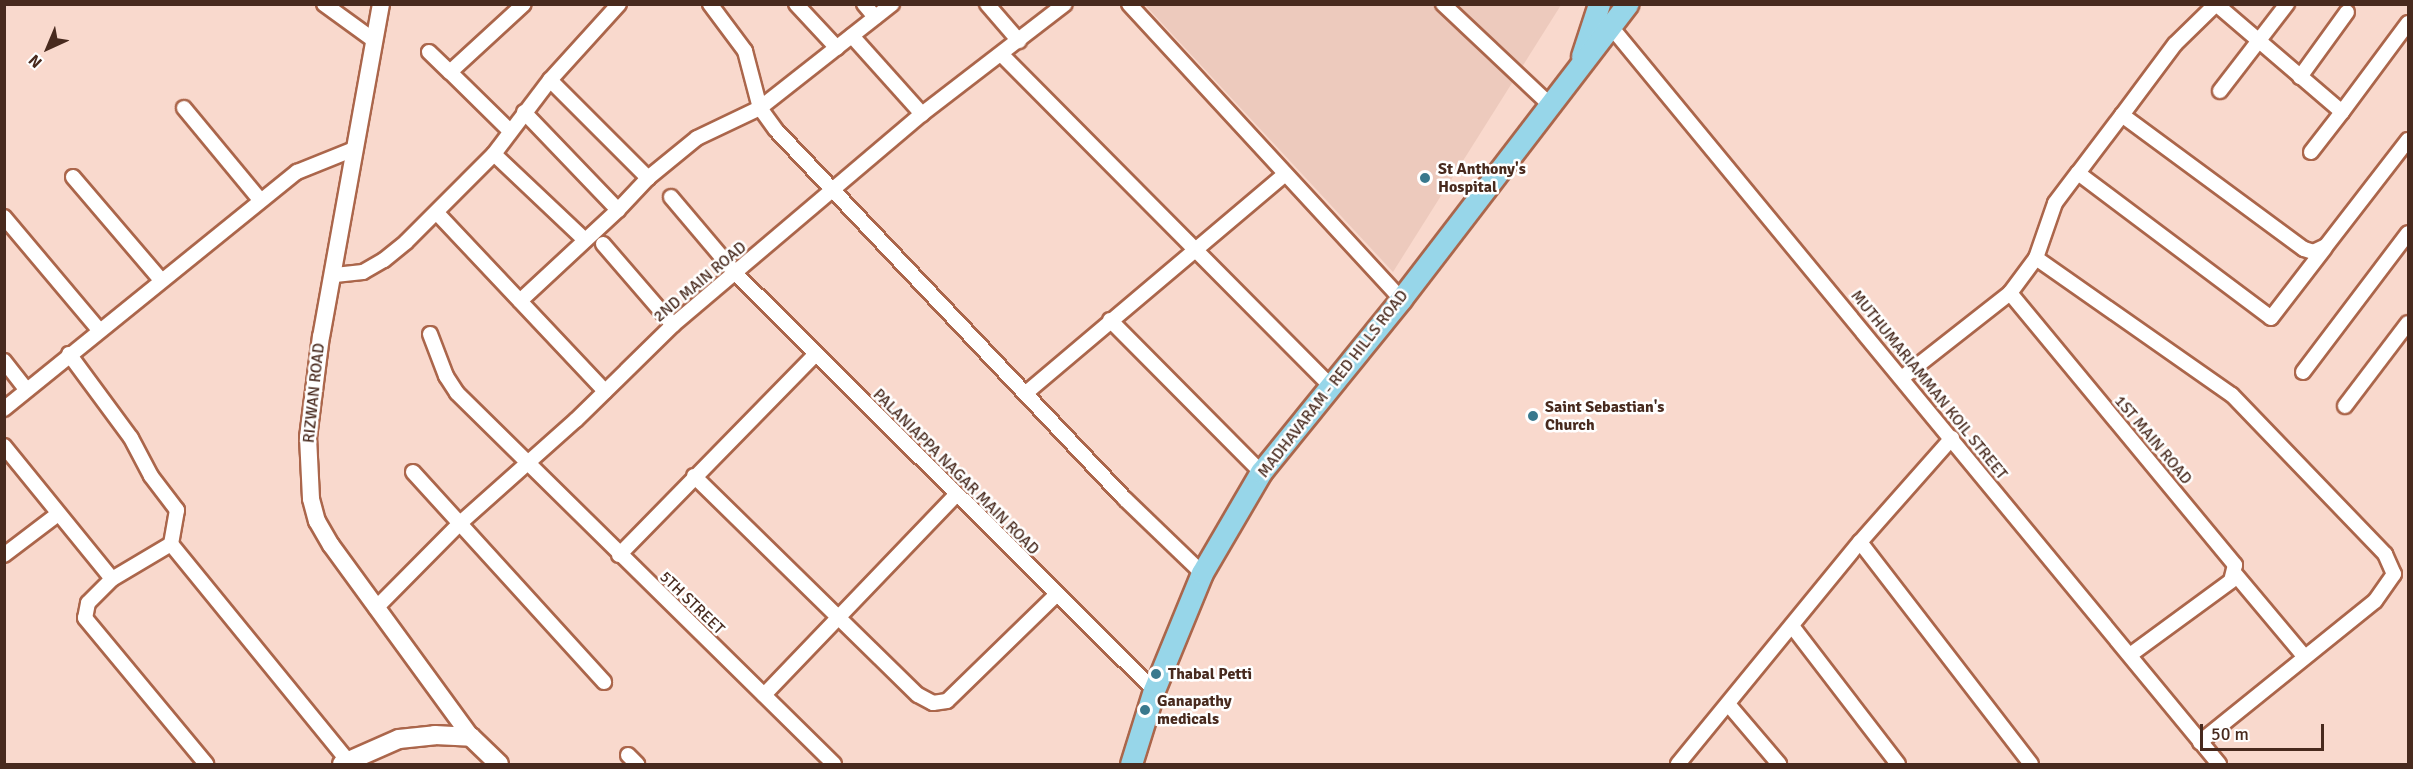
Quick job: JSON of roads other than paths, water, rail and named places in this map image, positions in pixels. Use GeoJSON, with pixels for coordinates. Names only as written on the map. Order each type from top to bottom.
{"type":"FeatureCollection","features":[{"type":"Feature","properties":{"kind":"main road","name":"MADHAVARAM - RED HILLS ROAD"},"geometry":{"type":"LineString","coordinates":[[1578,68],[1599,4]]}},
{"type":"Feature","properties":{"kind":"main road","name":"MADHAVARAM - RED HILLS ROAD"},"geometry":{"type":"LineString","coordinates":[[1131,765],[1154,690],[1202,573],[1261,472],[1401,299],[1578,68],[1612,28],[1627,4]]}},
{"type":"Feature","properties":{"kind":"main road"},"geometry":{"type":"LineString","coordinates":[[345,763],[399,739],[471,737],[499,765]]}},
{"type":"Feature","properties":{"kind":"street"},"geometry":{"type":"LineString","coordinates":[[324,4],[375,41]]}},
{"type":"Feature","properties":{"kind":"street","name":"RIZWAN ROAD"},"geometry":{"type":"LineString","coordinates":[[381,4],[354,149],[335,275],[321,336],[308,437],[311,499],[321,529],[471,737]]}},
{"type":"Feature","properties":{"kind":"street"},"geometry":{"type":"LineString","coordinates":[[450,72],[524,4]]}},
{"type":"Feature","properties":{"kind":"street"},"geometry":{"type":"LineString","coordinates":[[335,275],[363,272],[384,261],[436,213],[494,154],[550,80],[619,4]]}},
{"type":"Feature","properties":{"kind":"street"},"geometry":{"type":"LineString","coordinates":[[710,4],[745,51],[760,108],[776,130],[1125,499],[1202,573]]}},
{"type":"Feature","properties":{"kind":"street"},"geometry":{"type":"LineString","coordinates":[[796,4],[837,48]]}},
{"type":"Feature","properties":{"kind":"street"},"geometry":{"type":"LineString","coordinates":[[864,4],[875,17]]}},
{"type":"Feature","properties":{"kind":"street"},"geometry":{"type":"LineString","coordinates":[[520,302],[618,210],[648,178],[705,133],[760,108],[892,4]]}},
{"type":"Feature","properties":{"kind":"street"},"geometry":{"type":"LineString","coordinates":[[987,4],[1019,41]]}},
{"type":"Feature","properties":{"kind":"street","name":"2ND MAIN ROAD"},"geometry":{"type":"LineString","coordinates":[[376,608],[458,525],[528,463],[673,325],[736,274],[922,114],[1002,55],[1065,4]]}},
{"type":"Feature","properties":{"kind":"street"},"geometry":{"type":"LineString","coordinates":[[1129,4],[1284,175],[1401,299]]}},
{"type":"Feature","properties":{"kind":"street"},"geometry":{"type":"LineString","coordinates":[[1443,4],[1550,105]]}},
{"type":"Feature","properties":{"kind":"street"},"geometry":{"type":"LineString","coordinates":[[2220,91],[2287,4]]}},
{"type":"Feature","properties":{"kind":"street"},"geometry":{"type":"LineString","coordinates":[[1903,377],[2010,293],[2036,258],[2055,203],[2175,44],[2215,5],[2258,44],[2342,112]]}},
{"type":"Feature","properties":{"kind":"street"},"geometry":{"type":"LineString","coordinates":[[2300,77],[2347,12]]}},
{"type":"Feature","properties":{"kind":"street"},"geometry":{"type":"LineString","coordinates":[[2311,152],[2409,23]]}},
{"type":"Feature","properties":{"kind":"street","name":"MUTHUMARIAMMAN KOIL STREET"},"geometry":{"type":"LineString","coordinates":[[1612,28],[1903,377],[2219,765]]}},
{"type":"Feature","properties":{"kind":"street"},"geometry":{"type":"LineString","coordinates":[[852,36],[922,114]]}},
{"type":"Feature","properties":{"kind":"street"},"geometry":{"type":"LineString","coordinates":[[429,52],[510,131]]}},
{"type":"Feature","properties":{"kind":"street"},"geometry":{"type":"LineString","coordinates":[[1002,55],[1330,385]]}},
{"type":"Feature","properties":{"kind":"street"},"geometry":{"type":"LineString","coordinates":[[550,80],[648,178]]}},
{"type":"Feature","properties":{"kind":"street"},"geometry":{"type":"LineString","coordinates":[[184,108],[260,200]]}},
{"type":"Feature","properties":{"kind":"street"},"geometry":{"type":"LineString","coordinates":[[524,112],[618,210]]}},
{"type":"Feature","properties":{"kind":"street"},"geometry":{"type":"LineString","coordinates":[[2122,115],[2304,249],[2313,252],[2326,246]]}},
{"type":"Feature","properties":{"kind":"street"},"geometry":{"type":"LineString","coordinates":[[2078,173],[2271,318],[2409,140]]}},
{"type":"Feature","properties":{"kind":"street"},"geometry":{"type":"LineString","coordinates":[[4,409],[160,279],[260,200],[314,162],[354,149]]}},
{"type":"Feature","properties":{"kind":"street"},"geometry":{"type":"LineString","coordinates":[[494,154],[585,240]]}},
{"type":"Feature","properties":{"kind":"street"},"geometry":{"type":"LineString","coordinates":[[1026,393],[1284,175]]}},
{"type":"Feature","properties":{"kind":"street"},"geometry":{"type":"LineString","coordinates":[[73,177],[160,279]]}},
{"type":"Feature","properties":{"kind":"street","name":"PALANIAPPA NAGAR MAIN ROAD"},"geometry":{"type":"LineString","coordinates":[[671,197],[736,274],[814,355],[1154,690]]}},
{"type":"Feature","properties":{"kind":"street"},"geometry":{"type":"LineString","coordinates":[[436,213],[605,390]]}},
{"type":"Feature","properties":{"kind":"street"},"geometry":{"type":"LineString","coordinates":[[4,217],[99,330]]}},
{"type":"Feature","properties":{"kind":"street"},"geometry":{"type":"LineString","coordinates":[[2303,372],[2409,233]]}},
{"type":"Feature","properties":{"kind":"street"},"geometry":{"type":"LineString","coordinates":[[603,244],[673,325]]}},
{"type":"Feature","properties":{"kind":"street"},"geometry":{"type":"LineString","coordinates":[[2036,258],[2232,395],[2385,554],[2394,574],[2385,589],[2200,742]]}},
{"type":"Feature","properties":{"kind":"street","name":"1ST MAIN ROAD"},"geometry":{"type":"LineString","coordinates":[[2010,293],[2235,566],[2236,575],[2304,656]]}},
{"type":"Feature","properties":{"kind":"street"},"geometry":{"type":"LineString","coordinates":[[1110,320],[1261,472]]}},
{"type":"Feature","properties":{"kind":"street"},"geometry":{"type":"LineString","coordinates":[[2345,406],[2409,323]]}},
{"type":"Feature","properties":{"kind":"street","name":"5TH STREET"},"geometry":{"type":"LineString","coordinates":[[430,334],[450,385],[619,555],[834,765]]}},
{"type":"Feature","properties":{"kind":"street"},"geometry":{"type":"LineString","coordinates":[[69,354],[131,438],[151,476],[177,510],[171,544],[345,763]]}},
{"type":"Feature","properties":{"kind":"street"},"geometry":{"type":"LineString","coordinates":[[619,555],[814,355]]}},
{"type":"Feature","properties":{"kind":"street"},"geometry":{"type":"LineString","coordinates":[[4,361],[26,389]]}},
{"type":"Feature","properties":{"kind":"street"},"geometry":{"type":"LineString","coordinates":[[1678,764],[1860,542],[1952,438]]}},
{"type":"Feature","properties":{"kind":"street"},"geometry":{"type":"LineString","coordinates":[[4,446],[112,579]]}},
{"type":"Feature","properties":{"kind":"street"},"geometry":{"type":"LineString","coordinates":[[413,472],[458,525],[604,682]]}},
{"type":"Feature","properties":{"kind":"street"},"geometry":{"type":"LineString","coordinates":[[694,476],[918,695],[933,704],[947,701],[1056,595]]}},
{"type":"Feature","properties":{"kind":"street"},"geometry":{"type":"LineString","coordinates":[[764,695],[956,495]]}},
{"type":"Feature","properties":{"kind":"street"},"geometry":{"type":"LineString","coordinates":[[4,555],[58,514]]}},
{"type":"Feature","properties":{"kind":"street"},"geometry":{"type":"LineString","coordinates":[[1860,542],[2031,765]]}},
{"type":"Feature","properties":{"kind":"street"},"geometry":{"type":"LineString","coordinates":[[171,544],[112,579],[88,603],[85,618],[206,765]]}},
{"type":"Feature","properties":{"kind":"street"},"geometry":{"type":"LineString","coordinates":[[2130,655],[2236,575]]}},
{"type":"Feature","properties":{"kind":"street"},"geometry":{"type":"LineString","coordinates":[[1792,626],[1898,765]]}},
{"type":"Feature","properties":{"kind":"street"},"geometry":{"type":"LineString","coordinates":[[1728,704],[1779,765]]}},
{"type":"Feature","properties":{"kind":"place","name":"St Anthony's Hospital"},"geometry":{"type":"Point","coordinates":[1425,178]}},
{"type":"Feature","properties":{"kind":"place","name":"Saint Sebastian's Church"},"geometry":{"type":"Point","coordinates":[1533,416]}},
{"type":"Feature","properties":{"kind":"place","name":"Thabal Petti"},"geometry":{"type":"Point","coordinates":[1156,674]}},
{"type":"Feature","properties":{"kind":"place","name":"Ganapathy medicals"},"geometry":{"type":"Point","coordinates":[1145,710]}}]}
